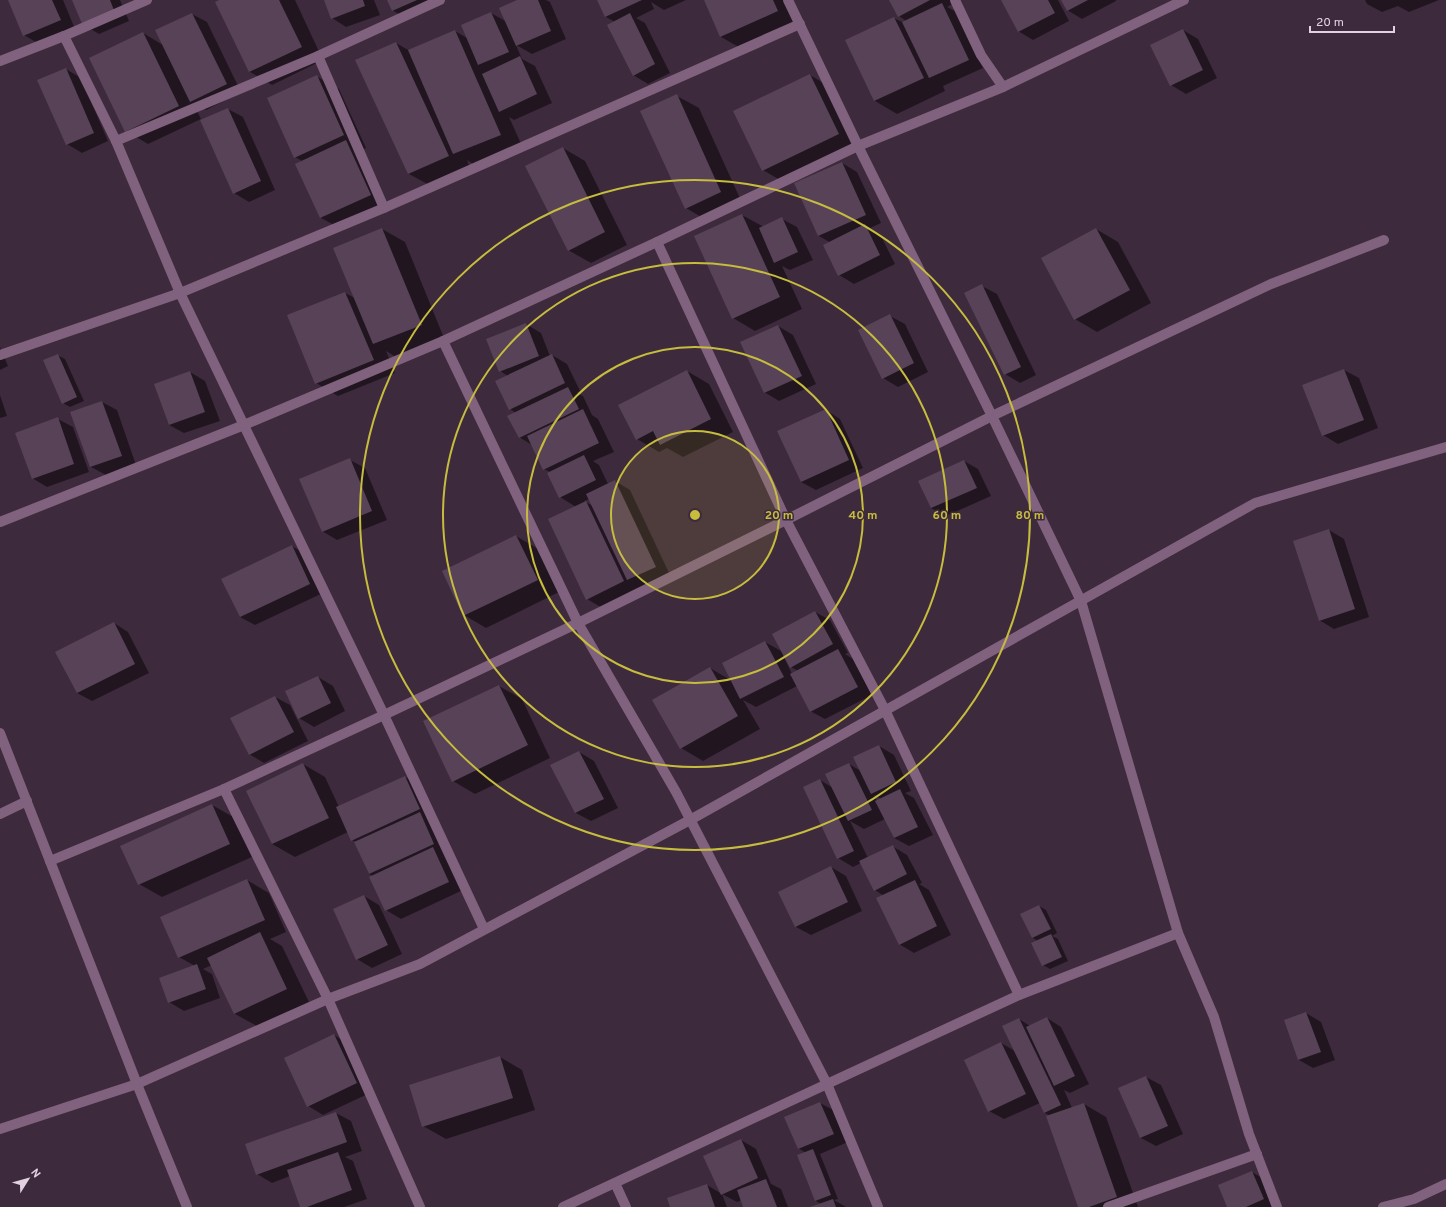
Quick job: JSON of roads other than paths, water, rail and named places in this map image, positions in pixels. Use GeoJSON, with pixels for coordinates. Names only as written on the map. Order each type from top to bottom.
{"type":"FeatureCollection","features":[{"type":"Feature","properties":{"kind":"street"},"geometry":{"type":"LineString","coordinates":[[0,61],[64,36],[146,0]]}},
{"type":"Feature","properties":{"kind":"street"},"geometry":{"type":"LineString","coordinates":[[116,141],[318,56],[440,0]]}},
{"type":"Feature","properties":{"kind":"street"},"geometry":{"type":"LineString","coordinates":[[788,0],[858,146],[992,416],[1080,601],[1178,933],[1214,1017],[1257,1154],[1277,1207]]}},
{"type":"Feature","properties":{"kind":"street"},"geometry":{"type":"LineString","coordinates":[[955,0],[981,54],[1003,87]]}},
{"type":"Feature","properties":{"kind":"street"},"geometry":{"type":"LineString","coordinates":[[0,522],[244,425],[442,341],[657,242],[858,146],[1003,87],[1184,0]]}},
{"type":"Feature","properties":{"kind":"street"},"geometry":{"type":"LineString","coordinates":[[0,355],[180,293],[384,208],[800,24]]}},
{"type":"Feature","properties":{"kind":"street"},"geometry":{"type":"LineString","coordinates":[[64,36],[116,141],[180,293],[384,715],[484,930]]}},
{"type":"Feature","properties":{"kind":"street"},"geometry":{"type":"LineString","coordinates":[[318,56],[384,208]]}},
{"type":"Feature","properties":{"kind":"street"},"geometry":{"type":"LineString","coordinates":[[50,861],[224,789],[384,715],[578,623],[992,416],[1271,284],[1384,240]]}},
{"type":"Feature","properties":{"kind":"street"},"geometry":{"type":"LineString","coordinates":[[657,242],[786,520],[885,710],[1019,995]]}},
{"type":"Feature","properties":{"kind":"street"},"geometry":{"type":"LineString","coordinates":[[442,341],[578,623],[676,792],[827,1084],[878,1207]]}},
{"type":"Feature","properties":{"kind":"street"},"geometry":{"type":"LineString","coordinates":[[0,1129],[137,1084],[328,999],[420,964],[690,820],[1255,503],[1446,448]]}},
{"type":"Feature","properties":{"kind":"street"},"geometry":{"type":"LineString","coordinates":[[0,733],[137,1084],[187,1207]]}},
{"type":"Feature","properties":{"kind":"street"},"geometry":{"type":"LineString","coordinates":[[224,789],[328,999],[420,1207]]}},
{"type":"Feature","properties":{"kind":"street"},"geometry":{"type":"LineString","coordinates":[[0,814],[27,801]]}},
{"type":"Feature","properties":{"kind":"street"},"geometry":{"type":"LineString","coordinates":[[563,1207],[1019,995],[1178,933]]}},
{"type":"Feature","properties":{"kind":"street"},"geometry":{"type":"LineString","coordinates":[[1108,1207],[1257,1154]]}},
{"type":"Feature","properties":{"kind":"street"},"geometry":{"type":"LineString","coordinates":[[615,1183],[626,1207]]}},
{"type":"Feature","properties":{"kind":"street"},"geometry":{"type":"LineString","coordinates":[[1383,1207],[1414,1199],[1446,1184]]}}]}
